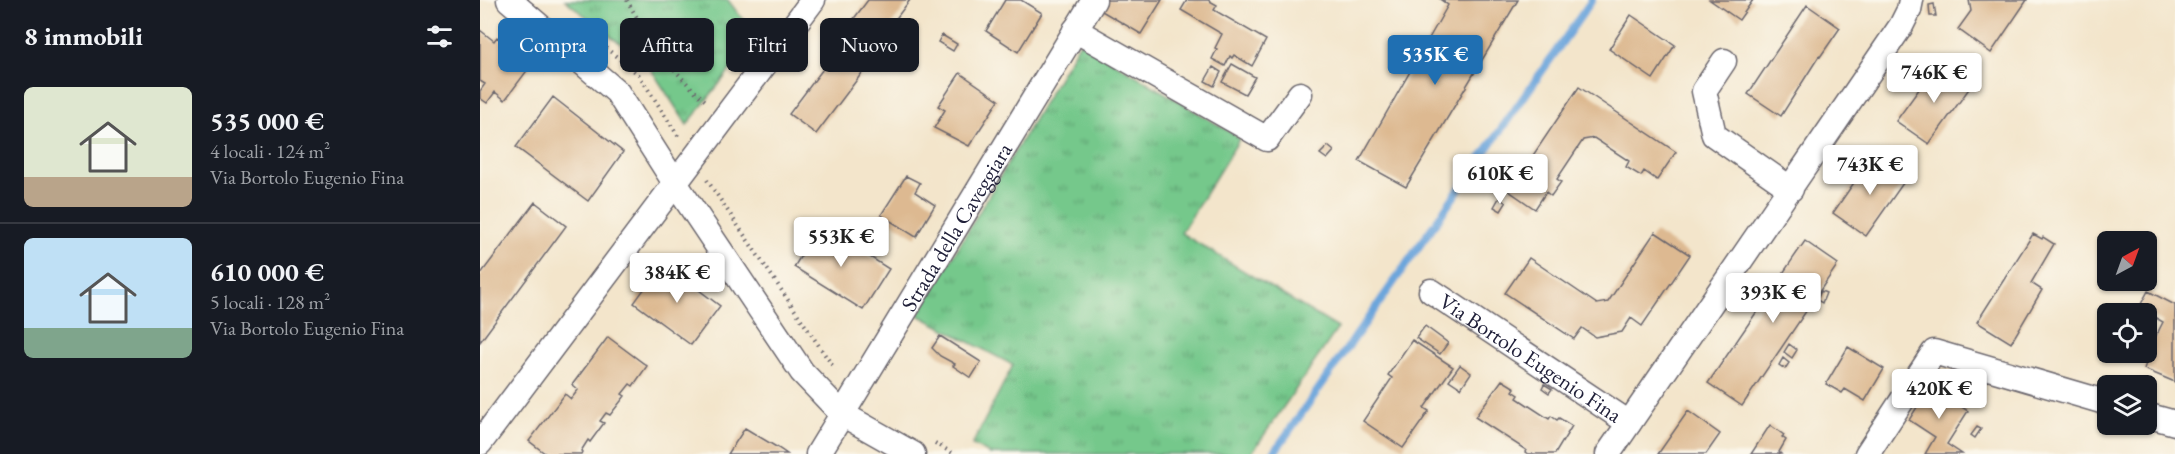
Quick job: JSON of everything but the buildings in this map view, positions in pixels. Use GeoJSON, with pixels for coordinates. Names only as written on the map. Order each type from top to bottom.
{"type":"FeatureCollection","features":[{"type":"Feature","properties":{"kind":"street"},"geometry":{"type":"LineString","coordinates":[[509,0],[617,92],[802,372],[842,414],[920,446]]}},
{"type":"Feature","properties":{"kind":"street"},"geometry":{"type":"LineString","coordinates":[[480,443],[813,0]]}},
{"type":"Feature","properties":{"kind":"street","name":"Strada della Caveggiara"},"geometry":{"type":"LineString","coordinates":[[818,454],[1094,0]]}},
{"type":"Feature","properties":{"kind":"street","name":"Via Bortolo Eugenio Fina"},"geometry":{"type":"LineString","coordinates":[[1608,454],[1901,26],[1911,0]]}},
{"type":"Feature","properties":{"kind":"street"},"geometry":{"type":"LineString","coordinates":[[1075,30],[1267,139],[1300,94]]}},
{"type":"Feature","properties":{"kind":"street"},"geometry":{"type":"LineString","coordinates":[[1724,61],[1704,91],[1714,135],[1791,189]]}},
{"type":"Feature","properties":{"kind":"street","name":"Via Bortolo Eugenio Fina"},"geometry":{"type":"LineString","coordinates":[[1431,291],[1629,423]]}},
{"type":"Feature","properties":{"kind":"street"},"geometry":{"type":"LineString","coordinates":[[1868,454],[1935,352],[2097,400]]}},
{"type":"Feature","properties":{"kind":"street"},"geometry":{"type":"LineString","coordinates":[[2157,418],[2175,423]]}},
{"type":"Feature","properties":{"kind":"path"},"geometry":{"type":"LineString","coordinates":[[627,0],[657,47],[689,87],[725,117]]}},
{"type":"Feature","properties":{"kind":"path"},"geometry":{"type":"LineString","coordinates":[[608,50],[639,75],[834,368],[855,390]]}},
{"type":"Feature","properties":{"kind":"path"},"geometry":{"type":"LineString","coordinates":[[920,446],[954,454]]}},
{"type":"Feature","properties":{"kind":"green space"},"geometry":{"type":"Polygon","coordinates":[[[565,0],[728,0],[742,18],[726,18],[726,72],[729,72],[687,125],[653,72],[714,72],[714,18],[620,18],[620,43],[608,34],[608,18],[588,18],[565,0]]]}},
{"type":"Feature","properties":{"kind":"green space"},"geometry":{"type":"Polygon","coordinates":[[[1080,42],[1240,138],[1181,233],[1338,328],[1251,454],[990,454],[972,445],[1013,365],[918,315],[1080,42]]]}},
{"type":"Feature","properties":{"kind":"waterway"},"geometry":{"type":"LineString","coordinates":[[1273,454],[1592,0]]}}]}
